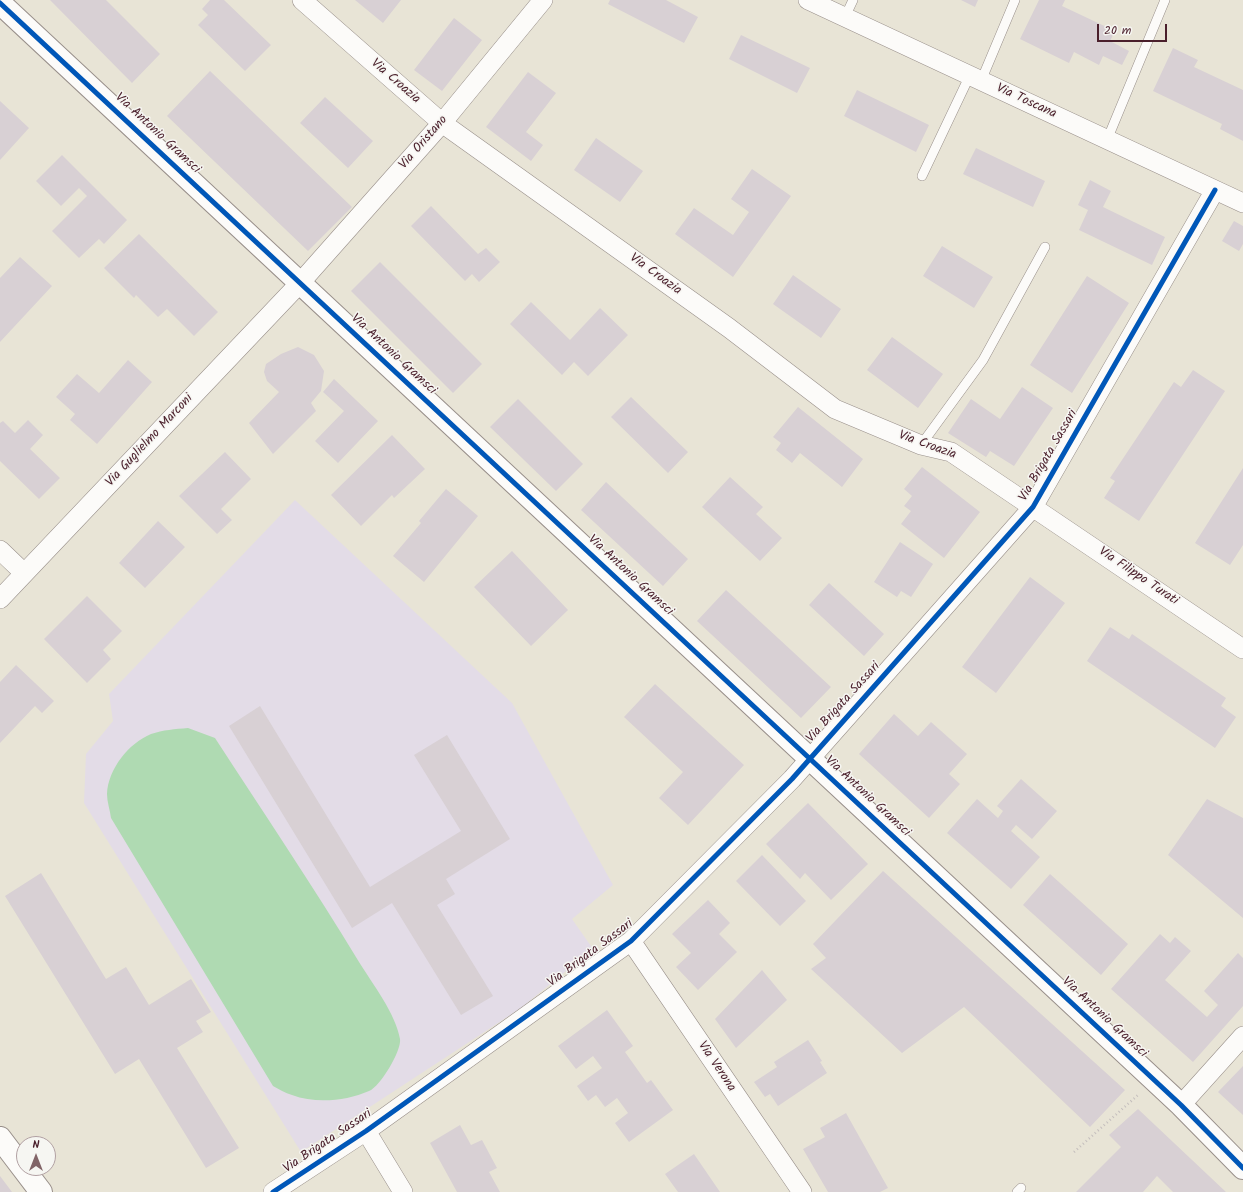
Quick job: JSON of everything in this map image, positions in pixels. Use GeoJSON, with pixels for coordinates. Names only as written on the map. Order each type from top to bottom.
{"type":"FeatureCollection","features":[{"type":"Feature","properties":{"kind":"street","name":"Via Croazia"},"geometry":{"type":"LineString","coordinates":[[302,0],[442,123],[729,328],[835,409],[921,445],[951,452],[1033,507]]}},
{"type":"Feature","properties":{"kind":"street","name":"Via Oristano"},"geometry":{"type":"LineString","coordinates":[[300,283],[442,123],[543,0]]}},
{"type":"Feature","properties":{"kind":"street","name":"Via Toscana"},"geometry":{"type":"LineString","coordinates":[[808,0],[1214,190],[1240,199]]}},
{"type":"Feature","properties":{"kind":"street","name":"Via Antonio Gramsci"},"geometry":{"type":"LineString","coordinates":[[0,2],[1181,1105],[1243,1168]]}},
{"type":"Feature","properties":{"kind":"street","name":"Via Brigata Sassari"},"geometry":{"type":"LineString","coordinates":[[272,1192],[366,1131],[631,941],[792,779],[1033,507],[1214,190]]}},
{"type":"Feature","properties":{"kind":"street","name":"Via Guglielmo Marconi"},"geometry":{"type":"LineString","coordinates":[[0,599],[300,283]]}},
{"type":"Feature","properties":{"kind":"street","name":"Via Filippo Turati"},"geometry":{"type":"LineString","coordinates":[[1033,507],[1243,648]]}},
{"type":"Feature","properties":{"kind":"street"},"geometry":{"type":"LineString","coordinates":[[0,550],[24,573]]}},
{"type":"Feature","properties":{"kind":"street","name":"Via Verona"},"geometry":{"type":"LineString","coordinates":[[631,941],[802,1192]]}},
{"type":"Feature","properties":{"kind":"street"},"geometry":{"type":"LineString","coordinates":[[1181,1105],[1243,1036]]}},
{"type":"Feature","properties":{"kind":"street"},"geometry":{"type":"LineString","coordinates":[[366,1131],[403,1192]]}},
{"type":"Feature","properties":{"kind":"street"},"geometry":{"type":"LineString","coordinates":[[0,1138],[41,1192]]}},
{"type":"Feature","properties":{"kind":"lane"},"geometry":{"type":"LineString","coordinates":[[845,17],[853,0]]}},
{"type":"Feature","properties":{"kind":"lane"},"geometry":{"type":"LineString","coordinates":[[922,176],[1015,0]]}},
{"type":"Feature","properties":{"kind":"lane"},"geometry":{"type":"LineString","coordinates":[[1107,140],[1165,0]]}},
{"type":"Feature","properties":{"kind":"lane"},"geometry":{"type":"LineString","coordinates":[[921,445],[983,360],[1045,247]]}},
{"type":"Feature","properties":{"kind":"path"},"geometry":{"type":"LineString","coordinates":[[1074,1152],[1141,1092]]}},
{"type":"Feature","properties":{"kind":"shaded area"},"geometry":{"type":"Polygon","coordinates":[[[295,500],[512,703],[613,885],[572,919],[593,949],[521,1008],[301,1152],[84,803],[86,754],[113,721],[109,694],[295,500]]]}},
{"type":"Feature","properties":{"kind":"green space"},"geometry":{"type":"Polygon","coordinates":[[[188,728],[215,738],[306,877],[377,989],[394,1019],[400,1039],[398,1051],[379,1083],[369,1091],[341,1099],[311,1100],[287,1093],[273,1086],[111,818],[107,797],[108,785],[111,775],[121,758],[135,744],[151,734],[174,729],[188,728]]]}},
{"type":"Feature","properties":{"kind":"building"},"geometry":{"type":"Polygon","coordinates":[[[50,0],[106,0],[160,54],[132,83],[50,0]]]}},
{"type":"Feature","properties":{"kind":"building"},"geometry":{"type":"Polygon","coordinates":[[[210,0],[224,0],[271,45],[245,71],[198,25],[208,15],[202,9],[210,0]]]}},
{"type":"Feature","properties":{"kind":"building"},"geometry":{"type":"Polygon","coordinates":[[[355,0],[401,0],[383,23],[355,0]]]}},
{"type":"Feature","properties":{"kind":"building"},"geometry":{"type":"Polygon","coordinates":[[[610,0],[666,0],[698,17],[684,43],[608,4],[610,0]]]}},
{"type":"Feature","properties":{"kind":"building"},"geometry":{"type":"Polygon","coordinates":[[[961,0],[978,0],[975,7],[961,0]]]}},
{"type":"Feature","properties":{"kind":"building"},"geometry":{"type":"Polygon","coordinates":[[[1039,0],[1065,0],[1062,6],[1115,31],[1110,41],[1129,51],[1122,65],[1103,56],[1099,65],[1074,52],[1069,63],[1020,39],[1039,0]]]}},
{"type":"Feature","properties":{"kind":"building"},"geometry":{"type":"Polygon","coordinates":[[[454,18],[482,40],[442,91],[414,70],[454,18]]]}},
{"type":"Feature","properties":{"kind":"building"},"geometry":{"type":"Polygon","coordinates":[[[741,35],[810,68],[797,93],[729,59],[741,35]]]}},
{"type":"Feature","properties":{"kind":"building"},"geometry":{"type":"Polygon","coordinates":[[[1173,48],[1198,60],[1194,67],[1243,90],[1243,141],[1220,129],[1222,124],[1153,91],[1173,48]]]}},
{"type":"Feature","properties":{"kind":"building"},"geometry":{"type":"Polygon","coordinates":[[[210,71],[352,207],[308,251],[167,116],[210,71]]]}},
{"type":"Feature","properties":{"kind":"building"},"geometry":{"type":"Polygon","coordinates":[[[528,72],[556,93],[526,132],[543,145],[531,161],[486,127],[528,72]]]}},
{"type":"Feature","properties":{"kind":"building"},"geometry":{"type":"Polygon","coordinates":[[[857,90],[929,125],[916,152],[844,116],[857,90]]]}},
{"type":"Feature","properties":{"kind":"building"},"geometry":{"type":"Polygon","coordinates":[[[325,97],[373,141],[348,168],[300,123],[325,97]]]}},
{"type":"Feature","properties":{"kind":"building"},"geometry":{"type":"Polygon","coordinates":[[[0,101],[29,128],[0,160],[0,101]]]}},
{"type":"Feature","properties":{"kind":"building"},"geometry":{"type":"Polygon","coordinates":[[[596,138],[643,171],[620,202],[574,170],[596,138]]]}},
{"type":"Feature","properties":{"kind":"building"},"geometry":{"type":"Polygon","coordinates":[[[976,148],[1045,181],[1033,207],[963,174],[976,148]]]}},
{"type":"Feature","properties":{"kind":"building"},"geometry":{"type":"Polygon","coordinates":[[[62,155],[127,220],[104,244],[99,239],[79,258],[52,231],[87,196],[79,188],[61,206],[36,181],[62,155]]]}},
{"type":"Feature","properties":{"kind":"building"},"geometry":{"type":"Polygon","coordinates":[[[752,169],[791,196],[733,277],[675,234],[694,208],[733,235],[749,212],[731,199],[752,169]]]}},
{"type":"Feature","properties":{"kind":"building"},"geometry":{"type":"Polygon","coordinates":[[[1090,180],[1111,191],[1103,207],[1165,237],[1152,265],[1079,230],[1088,210],[1078,205],[1090,180]]]}},
{"type":"Feature","properties":{"kind":"building"},"geometry":{"type":"Polygon","coordinates":[[[431,206],[478,254],[486,248],[500,262],[479,282],[472,274],[465,281],[411,226],[431,206]]]}},
{"type":"Feature","properties":{"kind":"building"},"geometry":{"type":"Polygon","coordinates":[[[1234,221],[1243,226],[1243,244],[1239,251],[1222,241],[1234,221]]]}},
{"type":"Feature","properties":{"kind":"building"},"geometry":{"type":"Polygon","coordinates":[[[139,234],[218,312],[194,336],[167,309],[158,317],[136,295],[134,298],[104,268],[139,234]]]}},
{"type":"Feature","properties":{"kind":"building"},"geometry":{"type":"Polygon","coordinates":[[[942,246],[993,277],[974,308],[923,276],[942,246]]]}},
{"type":"Feature","properties":{"kind":"building"},"geometry":{"type":"Polygon","coordinates":[[[20,257],[52,286],[0,342],[0,278],[20,257]]]}},
{"type":"Feature","properties":{"kind":"building"},"geometry":{"type":"Polygon","coordinates":[[[380,262],[482,364],[453,393],[351,291],[380,262]]]}},
{"type":"Feature","properties":{"kind":"building"},"geometry":{"type":"Polygon","coordinates":[[[793,275],[841,309],[821,338],[773,304],[793,275]]]}},
{"type":"Feature","properties":{"kind":"building"},"geometry":{"type":"Polygon","coordinates":[[[1087,276],[1129,303],[1072,393],[1030,365],[1087,276]]]}},
{"type":"Feature","properties":{"kind":"building"},"geometry":{"type":"Polygon","coordinates":[[[531,302],[570,340],[600,308],[628,335],[588,376],[574,362],[562,375],[510,324],[531,302]]]}},
{"type":"Feature","properties":{"kind":"building"},"geometry":{"type":"Polygon","coordinates":[[[892,337],[943,374],[918,408],[867,370],[892,337]]]}},
{"type":"Feature","properties":{"kind":"building"},"geometry":{"type":"Polygon","coordinates":[[[298,347],[314,355],[324,371],[321,391],[311,403],[316,411],[273,454],[249,423],[279,392],[267,381],[264,372],[266,364],[281,354],[298,347]]]}},
{"type":"Feature","properties":{"kind":"building"},"geometry":{"type":"Polygon","coordinates":[[[128,360],[152,382],[97,444],[70,420],[75,414],[56,397],[77,374],[99,393],[128,360]]]}},
{"type":"Feature","properties":{"kind":"building"},"geometry":{"type":"Polygon","coordinates":[[[1193,370],[1225,391],[1139,521],[1104,498],[1115,481],[1110,478],[1174,382],[1181,387],[1193,370]]]}},
{"type":"Feature","properties":{"kind":"building"},"geometry":{"type":"Polygon","coordinates":[[[334,379],[378,421],[338,463],[315,441],[344,411],[323,392],[334,379]]]}},
{"type":"Feature","properties":{"kind":"building"},"geometry":{"type":"Polygon","coordinates":[[[1022,387],[1053,408],[1014,466],[990,451],[986,457],[948,433],[971,399],[1000,419],[1022,387]]]}},
{"type":"Feature","properties":{"kind":"building"},"geometry":{"type":"Polygon","coordinates":[[[631,397],[688,452],[668,473],[611,417],[631,397]]]}},
{"type":"Feature","properties":{"kind":"building"},"geometry":{"type":"Polygon","coordinates":[[[518,399],[583,464],[556,491],[490,427],[518,399]]]}},
{"type":"Feature","properties":{"kind":"building"},"geometry":{"type":"Polygon","coordinates":[[[798,407],[863,459],[842,487],[800,453],[792,463],[776,450],[781,443],[773,437],[798,407]]]}},
{"type":"Feature","properties":{"kind":"building"},"geometry":{"type":"Polygon","coordinates":[[[28,420],[43,435],[30,449],[60,478],[39,499],[0,461],[0,423],[3,421],[15,433],[28,420]]]}},
{"type":"Feature","properties":{"kind":"building"},"geometry":{"type":"Polygon","coordinates":[[[392,435],[425,469],[394,498],[392,495],[361,526],[331,495],[392,435]]]}},
{"type":"Feature","properties":{"kind":"building"},"geometry":{"type":"Polygon","coordinates":[[[225,452],[251,479],[221,509],[232,520],[217,534],[179,496],[225,452]]]}},
{"type":"Feature","properties":{"kind":"building"},"geometry":{"type":"Polygon","coordinates":[[[922,467],[980,512],[944,558],[901,524],[911,511],[904,506],[912,496],[904,489],[922,467]]]}},
{"type":"Feature","properties":{"kind":"building"},"geometry":{"type":"Polygon","coordinates":[[[1243,468],[1243,545],[1230,565],[1195,543],[1243,468]]]}},
{"type":"Feature","properties":{"kind":"building"},"geometry":{"type":"Polygon","coordinates":[[[730,477],[763,507],[756,514],[782,538],[760,561],[702,507],[730,477]]]}},
{"type":"Feature","properties":{"kind":"building"},"geometry":{"type":"Polygon","coordinates":[[[606,482],[688,559],[663,586],[581,510],[606,482]]]}},
{"type":"Feature","properties":{"kind":"building"},"geometry":{"type":"Polygon","coordinates":[[[446,489],[478,516],[424,582],[393,556],[421,523],[419,521],[446,489]]]}},
{"type":"Feature","properties":{"kind":"building"},"geometry":{"type":"Polygon","coordinates":[[[158,521],[185,547],[145,588],[119,563],[158,521]]]}},
{"type":"Feature","properties":{"kind":"building"},"geometry":{"type":"Polygon","coordinates":[[[900,542],[933,564],[911,597],[901,591],[897,597],[874,582],[900,542]]]}},
{"type":"Feature","properties":{"kind":"building"},"geometry":{"type":"Polygon","coordinates":[[[512,551],[568,610],[531,646],[474,587],[512,551]]]}},
{"type":"Feature","properties":{"kind":"building"},"geometry":{"type":"Polygon","coordinates":[[[1030,577],[1065,603],[996,693],[962,667],[1030,577]]]}},
{"type":"Feature","properties":{"kind":"building"},"geometry":{"type":"Polygon","coordinates":[[[829,583],[884,634],[864,656],[809,605],[829,583]]]}},
{"type":"Feature","properties":{"kind":"building"},"geometry":{"type":"Polygon","coordinates":[[[726,590],[831,687],[801,718],[697,621],[726,590]]]}},
{"type":"Feature","properties":{"kind":"building"},"geometry":{"type":"Polygon","coordinates":[[[87,596],[122,631],[103,650],[111,659],[87,683],[44,639],[87,596]]]}},
{"type":"Feature","properties":{"kind":"building"},"geometry":{"type":"Polygon","coordinates":[[[1110,627],[1129,639],[1132,634],[1226,698],[1221,706],[1236,717],[1215,748],[1087,661],[1110,627]]]}},
{"type":"Feature","properties":{"kind":"building"},"geometry":{"type":"Polygon","coordinates":[[[16,665],[54,701],[42,713],[35,706],[0,743],[0,682],[16,665]]]}},
{"type":"Feature","properties":{"kind":"building"},"geometry":{"type":"Polygon","coordinates":[[[655,684],[744,765],[688,825],[659,798],[683,772],[624,717],[655,684]]]}},
{"type":"Feature","properties":{"kind":"building"},"geometry":{"type":"Polygon","coordinates":[[[260,706],[370,887],[461,831],[414,755],[447,735],[510,839],[446,879],[455,894],[437,905],[493,996],[461,1015],[392,903],[352,928],[229,726],[260,706]]]}},
{"type":"Feature","properties":{"kind":"building"},"geometry":{"type":"Polygon","coordinates":[[[894,714],[918,736],[931,722],[967,754],[949,774],[960,784],[929,818],[859,754],[894,714]]]}},
{"type":"Feature","properties":{"kind":"building"},"geometry":{"type":"Polygon","coordinates":[[[1021,779],[1057,811],[1032,839],[1016,825],[1011,831],[1040,857],[1011,889],[947,833],[977,799],[998,818],[1003,811],[997,806],[1021,779]]]}},
{"type":"Feature","properties":{"kind":"building"},"geometry":{"type":"Polygon","coordinates":[[[1207,799],[1243,818],[1243,918],[1168,855],[1207,799]]]}},
{"type":"Feature","properties":{"kind":"building"},"geometry":{"type":"Polygon","coordinates":[[[808,803],[868,864],[831,900],[805,873],[800,879],[766,844],[808,803]]]}},
{"type":"Feature","properties":{"kind":"building"},"geometry":{"type":"Polygon","coordinates":[[[762,855],[806,901],[780,926],[736,881],[762,855]]]}},
{"type":"Feature","properties":{"kind":"building"},"geometry":{"type":"Polygon","coordinates":[[[883,871],[1125,1090],[1090,1127],[964,1007],[902,1053],[811,969],[826,958],[813,944],[883,871]]]}},
{"type":"Feature","properties":{"kind":"building"},"geometry":{"type":"Polygon","coordinates":[[[41,873],[106,979],[126,967],[149,1005],[191,979],[211,1012],[196,1021],[203,1032],[177,1048],[239,1148],[206,1168],[139,1059],[115,1074],[5,896],[41,873]]]}},
{"type":"Feature","properties":{"kind":"building"},"geometry":{"type":"Polygon","coordinates":[[[1050,874],[1128,944],[1101,975],[1023,905],[1050,874]]]}},
{"type":"Feature","properties":{"kind":"building"},"geometry":{"type":"Polygon","coordinates":[[[708,900],[730,923],[719,934],[737,952],[698,990],[676,967],[691,953],[672,934],[708,900]]]}},
{"type":"Feature","properties":{"kind":"building"},"geometry":{"type":"Polygon","coordinates":[[[1160,934],[1170,943],[1175,937],[1191,951],[1165,980],[1207,1017],[1218,1005],[1204,991],[1238,953],[1243,958],[1243,1006],[1193,1062],[1111,989],[1160,934]]]}},
{"type":"Feature","properties":{"kind":"building"},"geometry":{"type":"Polygon","coordinates":[[[762,970],[787,1000],[736,1048],[715,1019],[762,970]]]}},
{"type":"Feature","properties":{"kind":"building"},"geometry":{"type":"Polygon","coordinates":[[[607,1010],[633,1046],[625,1052],[647,1083],[651,1080],[673,1110],[629,1142],[615,1123],[628,1113],[617,1098],[605,1107],[596,1095],[588,1101],[577,1086],[602,1068],[593,1056],[576,1069],[558,1046],[607,1010]]]}},
{"type":"Feature","properties":{"kind":"building"},"geometry":{"type":"Polygon","coordinates":[[[808,1040],[822,1061],[820,1062],[827,1073],[778,1106],[770,1094],[765,1097],[754,1082],[777,1067],[774,1062],[808,1040]]]}},
{"type":"Feature","properties":{"kind":"building"},"geometry":{"type":"Polygon","coordinates":[[[1243,1066],[1243,1115],[1218,1092],[1243,1066]]]}},
{"type":"Feature","properties":{"kind":"building"},"geometry":{"type":"Polygon","coordinates":[[[1138,1109],[1226,1192],[1173,1192],[1157,1176],[1143,1192],[1076,1192],[1121,1147],[1109,1135],[1138,1109]]]}},
{"type":"Feature","properties":{"kind":"building"},"geometry":{"type":"Polygon","coordinates":[[[846,1113],[888,1188],[880,1192],[828,1192],[803,1149],[825,1137],[820,1128],[846,1113]]]}},
{"type":"Feature","properties":{"kind":"building"},"geometry":{"type":"Polygon","coordinates":[[[460,1125],[471,1145],[482,1140],[497,1168],[489,1172],[500,1192],[457,1192],[430,1143],[460,1125]]]}},
{"type":"Feature","properties":{"kind":"building"},"geometry":{"type":"Polygon","coordinates":[[[694,1154],[720,1192],[678,1192],[665,1174],[694,1154]]]}},
{"type":"Feature","properties":{"kind":"building"},"geometry":{"type":"Polygon","coordinates":[[[0,1176],[12,1192],[0,1192],[0,1176]]]}},
{"type":"Feature","properties":{"kind":"cycle path"},"geometry":{"type":"LineString","coordinates":[[0,3],[1181,1105],[1243,1168]]}},
{"type":"Feature","properties":{"kind":"cycle path"},"geometry":{"type":"LineString","coordinates":[[273,1192],[366,1131],[631,941],[792,779],[1033,507],[1215,190]]}}]}
